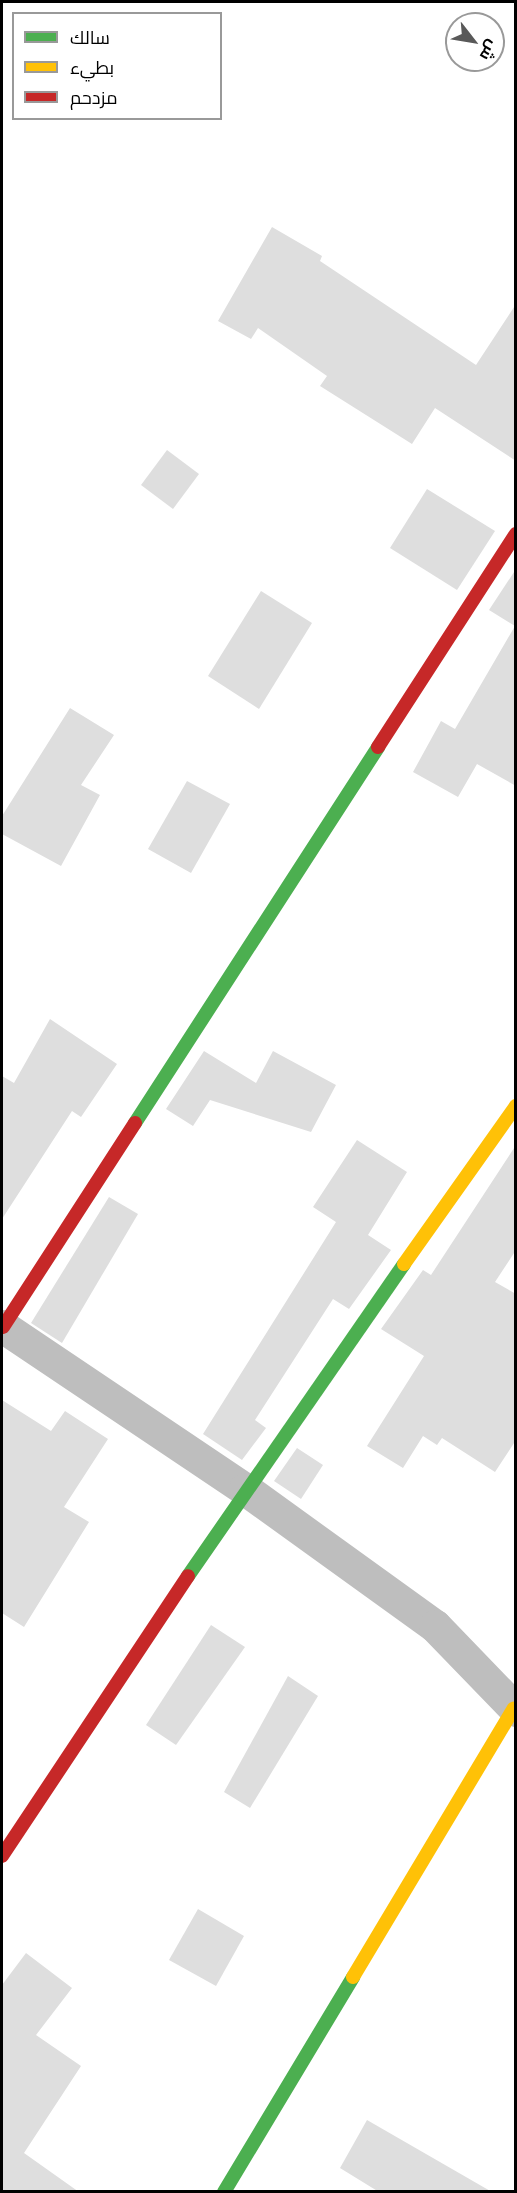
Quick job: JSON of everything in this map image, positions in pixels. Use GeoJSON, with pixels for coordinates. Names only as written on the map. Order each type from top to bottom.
{"type":"FeatureCollection","features":[{"type":"Feature","properties":{"kind":"street"},"geometry":{"type":"LineString","coordinates":[[224,2192],[515,1709],[435,1626],[244,1490],[2,1326],[516,534]]}},
{"type":"Feature","properties":{"kind":"street"},"geometry":{"type":"LineString","coordinates":[[2,1856],[244,1490],[516,1106]]}},
{"type":"Feature","properties":{"kind":"building"},"geometry":{"type":"Polygon","coordinates":[[[272,227],[322,256],[320,261],[476,365],[516,304],[516,461],[435,408],[412,444],[320,386],[327,376],[258,328],[251,339],[218,321],[272,227]]]}},
{"type":"Feature","properties":{"kind":"building"},"geometry":{"type":"Polygon","coordinates":[[[167,450],[199,474],[173,509],[141,485],[167,450]]]}},
{"type":"Feature","properties":{"kind":"building"},"geometry":{"type":"Polygon","coordinates":[[[427,489],[495,531],[457,590],[390,548],[427,489]]]}},
{"type":"Feature","properties":{"kind":"building"},"geometry":{"type":"Polygon","coordinates":[[[516,569],[516,786],[477,764],[458,797],[413,772],[441,721],[455,729],[515,626],[489,610],[516,569]]]}},
{"type":"Feature","properties":{"kind":"building"},"geometry":{"type":"Polygon","coordinates":[[[261,591],[312,623],[259,709],[208,676],[261,591]]]}},
{"type":"Feature","properties":{"kind":"building"},"geometry":{"type":"Polygon","coordinates":[[[70,708],[114,735],[81,785],[100,795],[61,866],[2,834],[2,816],[70,708]]]}},
{"type":"Feature","properties":{"kind":"building"},"geometry":{"type":"Polygon","coordinates":[[[187,781],[230,804],[191,873],[148,849],[187,781]]]}},
{"type":"Feature","properties":{"kind":"building"},"geometry":{"type":"Polygon","coordinates":[[[50,1019],[117,1064],[81,1117],[72,1111],[2,1219],[2,1076],[14,1083],[50,1019]]]}},
{"type":"Feature","properties":{"kind":"building"},"geometry":{"type":"Polygon","coordinates":[[[204,1051],[256,1083],[273,1051],[336,1085],[311,1132],[210,1100],[193,1126],[166,1109],[204,1051]]]}},
{"type":"Feature","properties":{"kind":"building"},"geometry":{"type":"Polygon","coordinates":[[[357,1140],[407,1172],[368,1235],[391,1250],[349,1309],[333,1299],[255,1420],[266,1428],[242,1460],[203,1434],[336,1222],[313,1207],[357,1140]]]}},
{"type":"Feature","properties":{"kind":"building"},"geometry":{"type":"Polygon","coordinates":[[[516,1145],[516,1250],[495,1282],[516,1294],[516,1440],[495,1472],[442,1438],[437,1445],[423,1436],[403,1468],[367,1446],[424,1356],[381,1329],[423,1270],[431,1275],[516,1145]]]}},
{"type":"Feature","properties":{"kind":"building"},"geometry":{"type":"Polygon","coordinates":[[[109,1197],[138,1214],[62,1343],[31,1323],[109,1197]]]}},
{"type":"Feature","properties":{"kind":"building"},"geometry":{"type":"Polygon","coordinates":[[[2,1400],[51,1431],[65,1411],[108,1439],[64,1507],[89,1522],[24,1627],[2,1613],[2,1400]]]}},
{"type":"Feature","properties":{"kind":"building"},"geometry":{"type":"Polygon","coordinates":[[[297,1448],[323,1465],[301,1499],[274,1481],[297,1448]]]}},
{"type":"Feature","properties":{"kind":"building"},"geometry":{"type":"Polygon","coordinates":[[[211,1625],[245,1647],[176,1745],[146,1725],[211,1625]]]}},
{"type":"Feature","properties":{"kind":"building"},"geometry":{"type":"Polygon","coordinates":[[[288,1676],[318,1696],[250,1808],[224,1792],[288,1676]]]}},
{"type":"Feature","properties":{"kind":"building"},"geometry":{"type":"Polygon","coordinates":[[[198,1909],[244,1936],[216,1986],[169,1960],[198,1909]]]}},
{"type":"Feature","properties":{"kind":"building"},"geometry":{"type":"Polygon","coordinates":[[[26,1953],[72,1988],[36,2035],[81,2066],[24,2153],[79,2192],[2,2192],[2,1985],[26,1953]]]}},
{"type":"Feature","properties":{"kind":"building"},"geometry":{"type":"Polygon","coordinates":[[[367,2120],[492,2192],[379,2192],[340,2168],[367,2120]]]}},
{"type":"Feature","properties":{"kind":"traffic: fast"},"geometry":{"type":"LineString","coordinates":[[135,1123],[378,747]]}},
{"type":"Feature","properties":{"kind":"traffic: fast"},"geometry":{"type":"LineString","coordinates":[[188,1576],[404,1264]]}},
{"type":"Feature","properties":{"kind":"traffic: fast"},"geometry":{"type":"LineString","coordinates":[[224,2192],[353,1977]]}},
{"type":"Feature","properties":{"kind":"traffic: slow"},"geometry":{"type":"LineString","coordinates":[[404,1264],[516,1106]]}},
{"type":"Feature","properties":{"kind":"traffic: slow"},"geometry":{"type":"LineString","coordinates":[[353,1977],[514,1708]]}},
{"type":"Feature","properties":{"kind":"traffic: jam"},"geometry":{"type":"LineString","coordinates":[[378,747],[516,534]]}},
{"type":"Feature","properties":{"kind":"traffic: jam"},"geometry":{"type":"LineString","coordinates":[[3,1327],[135,1123]]}},
{"type":"Feature","properties":{"kind":"traffic: jam"},"geometry":{"type":"LineString","coordinates":[[2,1856],[188,1576]]}}]}
